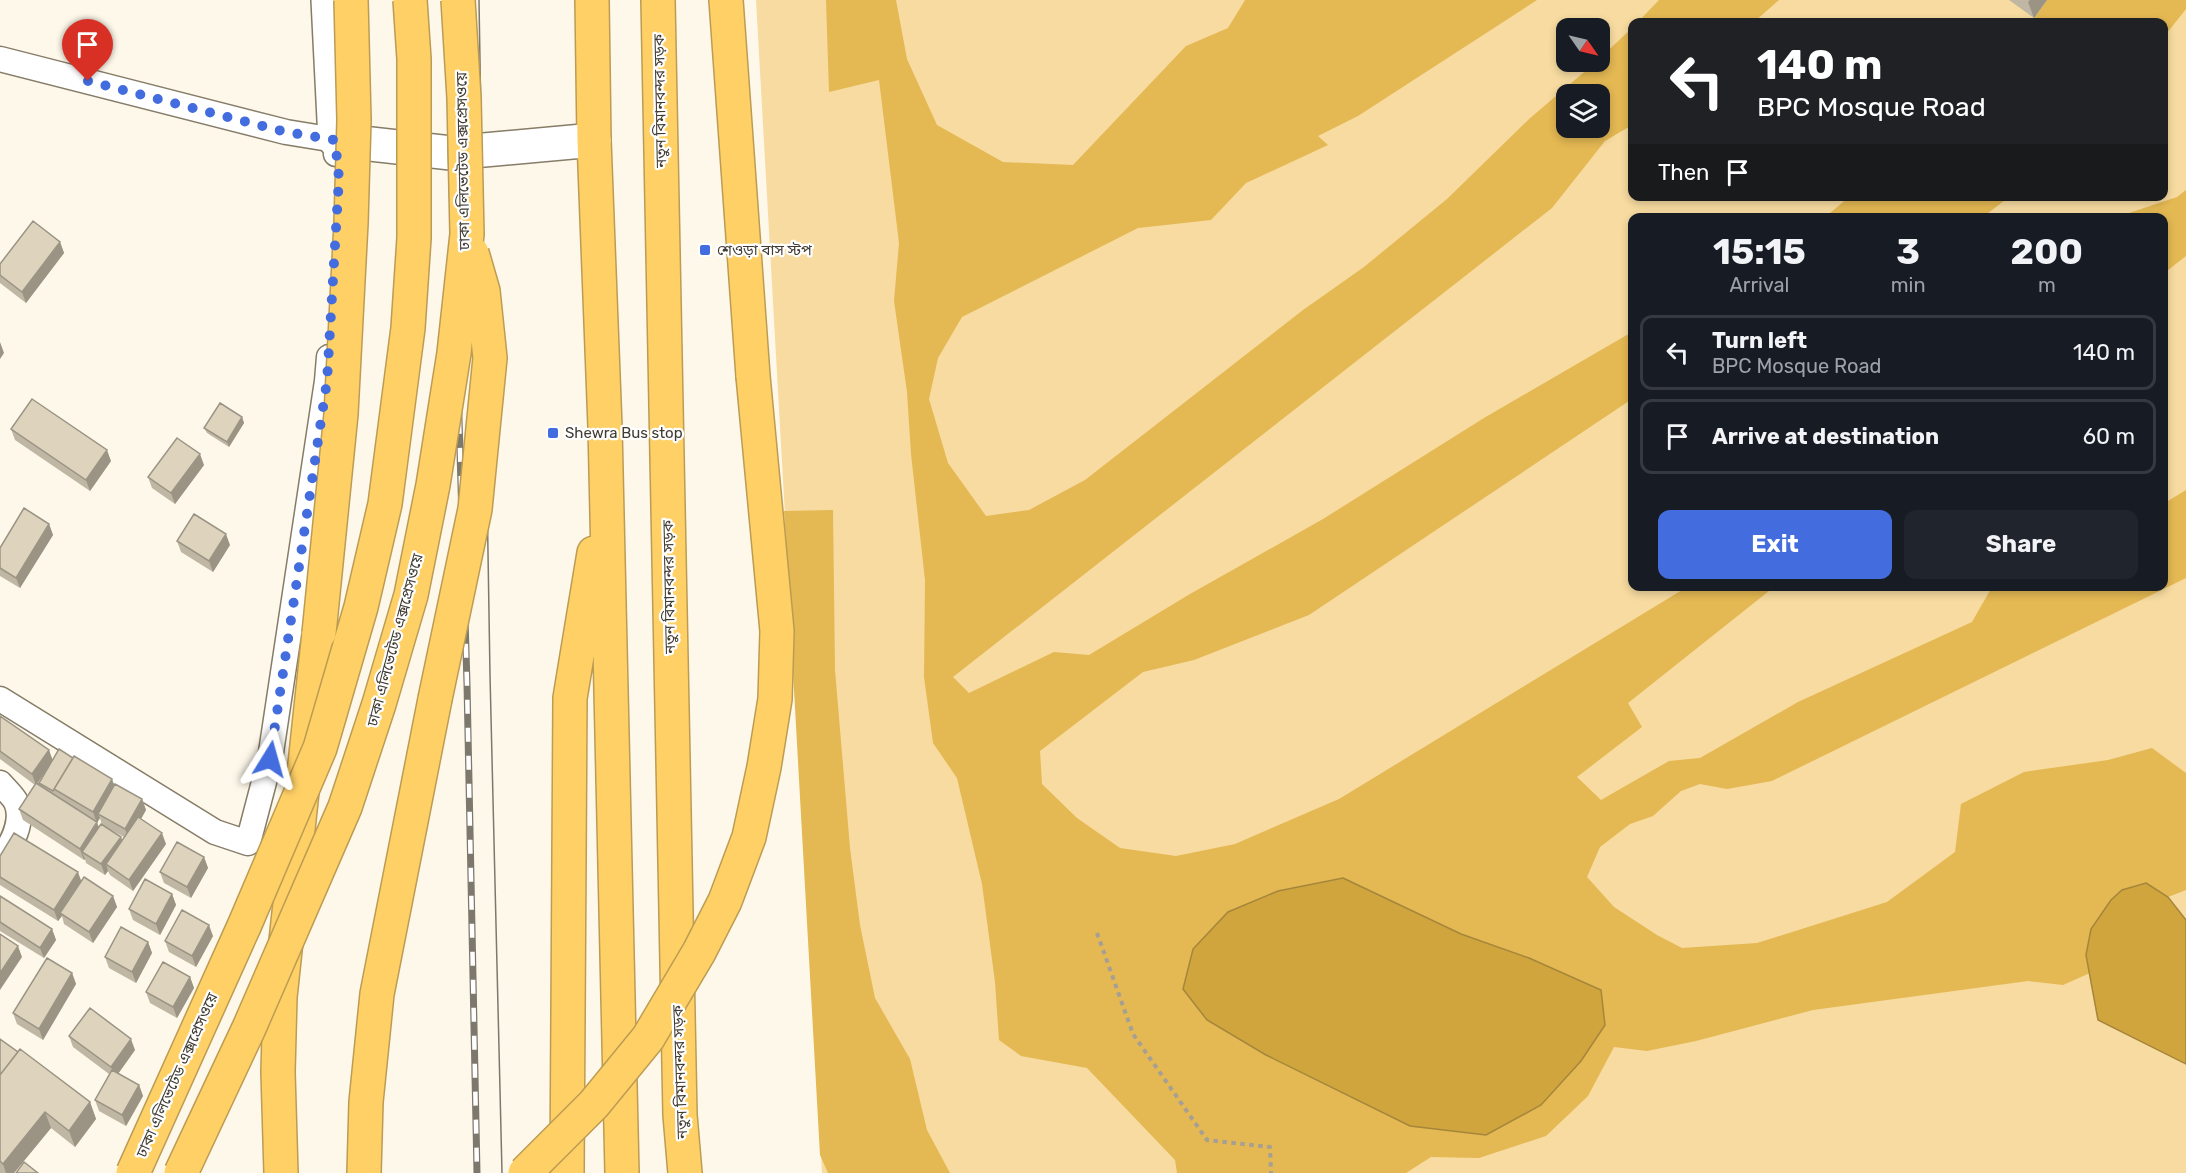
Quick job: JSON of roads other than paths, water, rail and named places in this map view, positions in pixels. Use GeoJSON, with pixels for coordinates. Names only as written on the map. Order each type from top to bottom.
{"type":"FeatureCollection","features":[{"type":"Feature","properties":{"kind":"highway"},"geometry":{"type":"LineString","coordinates":[[281,1173],[278,1072],[280,997],[341,414],[354,120],[351,0]]}},
{"type":"Feature","properties":{"kind":"highway","name":"ঢাকা এলিভেটেড এক্সপ্রেসওয়ে"},"geometry":{"type":"LineString","coordinates":[[133,1173],[245,924],[320,748],[364,596],[385,504],[408,317],[414,238],[414,59],[410,0]]}},
{"type":"Feature","properties":{"kind":"highway","name":"ঢাকা এলিভেটেড এক্সপ্রেসওয়ে"},"geometry":{"type":"LineString","coordinates":[[181,1173],[249,1028],[345,807],[379,704],[411,595],[433,485],[454,353],[467,234],[464,98],[458,0]]}},
{"type":"Feature","properties":{"kind":"highway"},"geometry":{"type":"LineString","coordinates":[[592,0],[594,140],[607,474],[622,1173]]}},
{"type":"Feature","properties":{"kind":"highway","name":"নতুন বিমানবন্দর সড়ক"},"geometry":{"type":"LineString","coordinates":[[658,0],[680,1114],[685,1173]]}},
{"type":"Feature","properties":{"kind":"highway"},"geometry":{"type":"LineString","coordinates":[[525,1173],[594,1104],[648,1038],[725,901],[749,837],[764,767],[775,699],[777,631],[744,275],[726,0]]}},
{"type":"Feature","properties":{"kind":"highway"},"geometry":{"type":"LineString","coordinates":[[364,1173],[366,1102],[377,994],[401,864],[475,509],[490,358],[483,291],[467,234]]}},
{"type":"Feature","properties":{"kind":"highway"},"geometry":{"type":"LineString","coordinates":[[567,1173],[570,698],[607,474]]}},
{"type":"Feature","properties":{"kind":"street"},"geometry":{"type":"LineString","coordinates":[[2,706],[215,832],[248,843],[270,759],[327,381],[339,178],[328,0]]}},
{"type":"Feature","properties":{"kind":"street"},"geometry":{"type":"LineString","coordinates":[[0,59],[286,132],[335,140],[452,153],[594,140]]}},
{"type":"Feature","properties":{"kind":"street"},"geometry":{"type":"LineString","coordinates":[[0,783],[16,802],[18,824],[10,846],[0,861]]}},
{"type":"Feature","properties":{"kind":"tram line"},"geometry":{"type":"LineString","coordinates":[[479,0],[490,675],[502,1173]]}},
{"type":"Feature","properties":{"kind":"railway"},"geometry":{"type":"LineString","coordinates":[[450,0],[451,153],[467,684],[477,1173]]}},
{"type":"Feature","properties":{"kind":"place","name":"শেওড়া বাস স্টপ"},"geometry":{"type":"Point","coordinates":[705,250]}},
{"type":"Feature","properties":{"kind":"place","name":"Shewra Bus stop"},"geometry":{"type":"Point","coordinates":[553,433]}}]}
